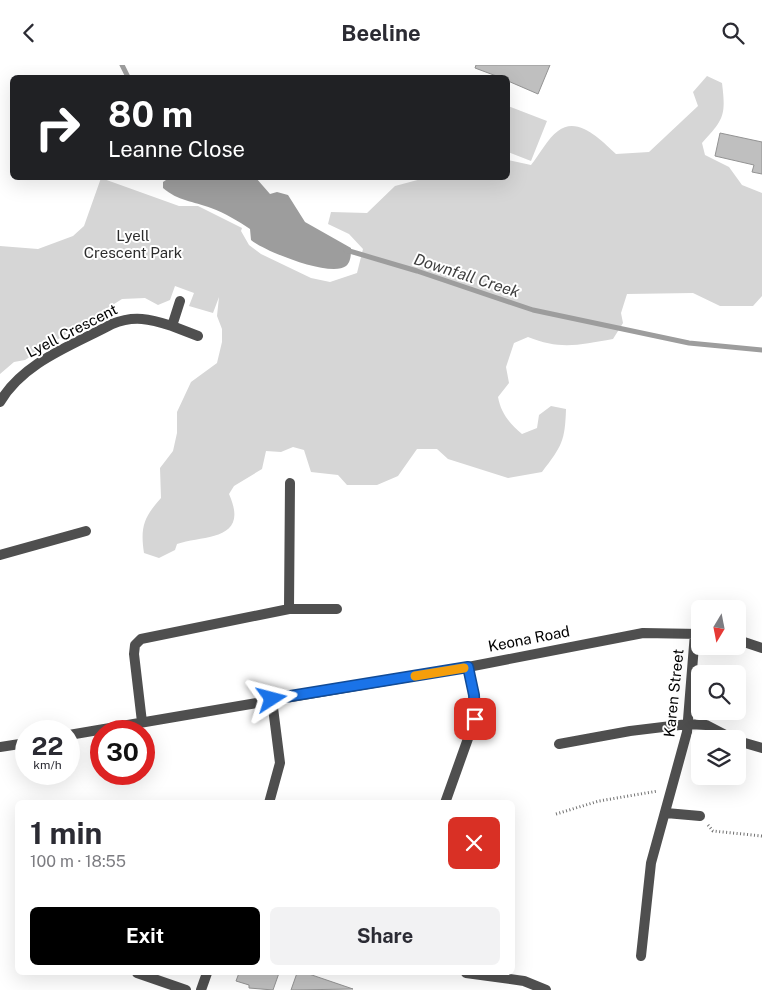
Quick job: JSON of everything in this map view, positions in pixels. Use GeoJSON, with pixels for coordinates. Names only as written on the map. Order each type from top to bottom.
{"type":"FeatureCollection","features":[{"type":"Feature","properties":{"kind":"street"},"geometry":{"type":"LineString","coordinates":[[172,326],[180,301]]}},
{"type":"Feature","properties":{"kind":"street","name":"Lyell Crescent"},"geometry":{"type":"LineString","coordinates":[[0,402],[12,384],[30,368],[122,320],[142,317],[198,336]]}},
{"type":"Feature","properties":{"kind":"street"},"geometry":{"type":"LineString","coordinates":[[289,609],[290,483]]}},
{"type":"Feature","properties":{"kind":"street"},"geometry":{"type":"LineString","coordinates":[[0,555],[86,531]]}},
{"type":"Feature","properties":{"kind":"street"},"geometry":{"type":"LineString","coordinates":[[142,720],[134,654],[136,645],[141,639],[289,609],[337,609]]}},
{"type":"Feature","properties":{"kind":"street","name":"Keona Road"},"geometry":{"type":"LineString","coordinates":[[153,720],[468,667],[643,633],[691,633]]}},
{"type":"Feature","properties":{"kind":"street"},"geometry":{"type":"LineString","coordinates":[[746,643],[762,648]]}},
{"type":"Feature","properties":{"kind":"street","name":"Karen Street"},"geometry":{"type":"LineString","coordinates":[[641,956],[648,876],[688,724],[695,655]]}},
{"type":"Feature","properties":{"kind":"street"},"geometry":{"type":"LineString","coordinates":[[446,800],[475,719],[474,695],[468,667]]}},
{"type":"Feature","properties":{"kind":"street"},"geometry":{"type":"LineString","coordinates":[[269,800],[280,763],[272,699]]}},
{"type":"Feature","properties":{"kind":"street"},"geometry":{"type":"LineString","coordinates":[[559,744],[630,731],[688,724],[706,725],[716,730]]}},
{"type":"Feature","properties":{"kind":"street"},"geometry":{"type":"LineString","coordinates":[[746,743],[762,748]]}},
{"type":"Feature","properties":{"kind":"street"},"geometry":{"type":"LineString","coordinates":[[0,747],[15,745]]}},
{"type":"Feature","properties":{"kind":"street"},"geometry":{"type":"LineString","coordinates":[[666,813],[700,816]]}},
{"type":"Feature","properties":{"kind":"street"},"geometry":{"type":"LineString","coordinates":[[143,975],[186,990]]}},
{"type":"Feature","properties":{"kind":"street"},"geometry":{"type":"LineString","coordinates":[[201,990],[206,975]]}},
{"type":"Feature","properties":{"kind":"street"},"geometry":{"type":"LineString","coordinates":[[481,975],[518,980],[546,990]]}},
{"type":"Feature","properties":{"kind":"path"},"geometry":{"type":"LineString","coordinates":[[556,815],[599,801],[653,791],[671,792]]}},
{"type":"Feature","properties":{"kind":"path"},"geometry":{"type":"LineString","coordinates":[[700,816],[713,831],[762,836]]}},
{"type":"Feature","properties":{"kind":"green space","name":"Lyell Crescent Park"},"geometry":{"type":"Polygon","coordinates":[[[707,76],[722,83],[724,103],[722,116],[715,128],[702,143],[705,155],[729,167],[742,185],[762,193],[762,296],[753,306],[720,306],[693,293],[627,294],[621,313],[623,323],[613,339],[560,345],[528,337],[514,343],[506,367],[509,383],[498,397],[503,413],[509,422],[522,434],[537,428],[539,415],[551,406],[566,409],[565,429],[561,443],[542,472],[508,478],[448,459],[437,449],[417,449],[398,476],[377,485],[347,485],[338,475],[311,472],[304,450],[293,447],[281,452],[266,451],[262,469],[234,486],[229,494],[234,509],[234,520],[229,528],[211,537],[177,544],[175,550],[159,558],[144,553],[143,529],[147,517],[161,498],[160,468],[173,451],[177,433],[177,412],[191,382],[217,363],[222,342],[222,329],[217,316],[219,297],[213,313],[189,306],[194,293],[175,286],[170,300],[158,305],[145,298],[122,299],[25,360],[14,362],[0,374],[0,246],[38,249],[73,236],[84,226],[100,180],[107,180],[179,206],[198,206],[242,228],[241,231],[249,245],[261,254],[311,278],[330,282],[357,273],[363,249],[349,234],[328,224],[331,212],[367,213],[395,186],[418,180],[510,180],[510,160],[531,165],[551,138],[558,131],[566,127],[574,126],[589,132],[616,154],[649,152],[698,106],[693,92],[707,76]]]}},
{"type":"Feature","properties":{"kind":"green space"},"geometry":{"type":"Polygon","coordinates":[[[510,107],[547,121],[531,161],[510,153],[510,107]]]}},
{"type":"Feature","properties":{"kind":"shaded area"},"geometry":{"type":"Polygon","coordinates":[[[166,180],[258,180],[270,194],[277,192],[288,195],[305,222],[351,248],[349,262],[346,266],[338,269],[327,269],[298,262],[269,250],[251,240],[250,229],[236,220],[216,210],[180,198],[163,188],[163,182],[166,180]]]}},
{"type":"Feature","properties":{"kind":"building"},"geometry":{"type":"Polygon","coordinates":[[[476,65],[550,65],[538,94],[510,82],[510,75],[494,75],[475,68],[476,65]]]}},
{"type":"Feature","properties":{"kind":"building"},"geometry":{"type":"Polygon","coordinates":[[[720,133],[762,142],[762,174],[752,172],[754,165],[715,156],[720,133]]]}},
{"type":"Feature","properties":{"kind":"building"},"geometry":{"type":"Polygon","coordinates":[[[238,975],[278,975],[273,990],[249,988],[249,985],[236,981],[238,975]]]}},
{"type":"Feature","properties":{"kind":"building"},"geometry":{"type":"Polygon","coordinates":[[[296,975],[312,975],[353,989],[291,990],[296,975]]]}},
{"type":"Feature","properties":{"kind":"waterway","name":"Downfall Creek"},"geometry":{"type":"LineString","coordinates":[[122,65],[127,75]]}},
{"type":"Feature","properties":{"kind":"waterway","name":"Downfall Creek"},"geometry":{"type":"LineString","coordinates":[[346,250],[417,271],[533,310],[689,343],[762,350]]}},
{"type":"Feature","properties":{"kind":"slow traffic"},"geometry":{"type":"LineString","coordinates":[[415,676],[464,668]]}},
{"type":"Feature","properties":{"kind":"route"},"geometry":{"type":"LineString","coordinates":[[272,699],[468,667],[474,695],[475,719]]}}]}
